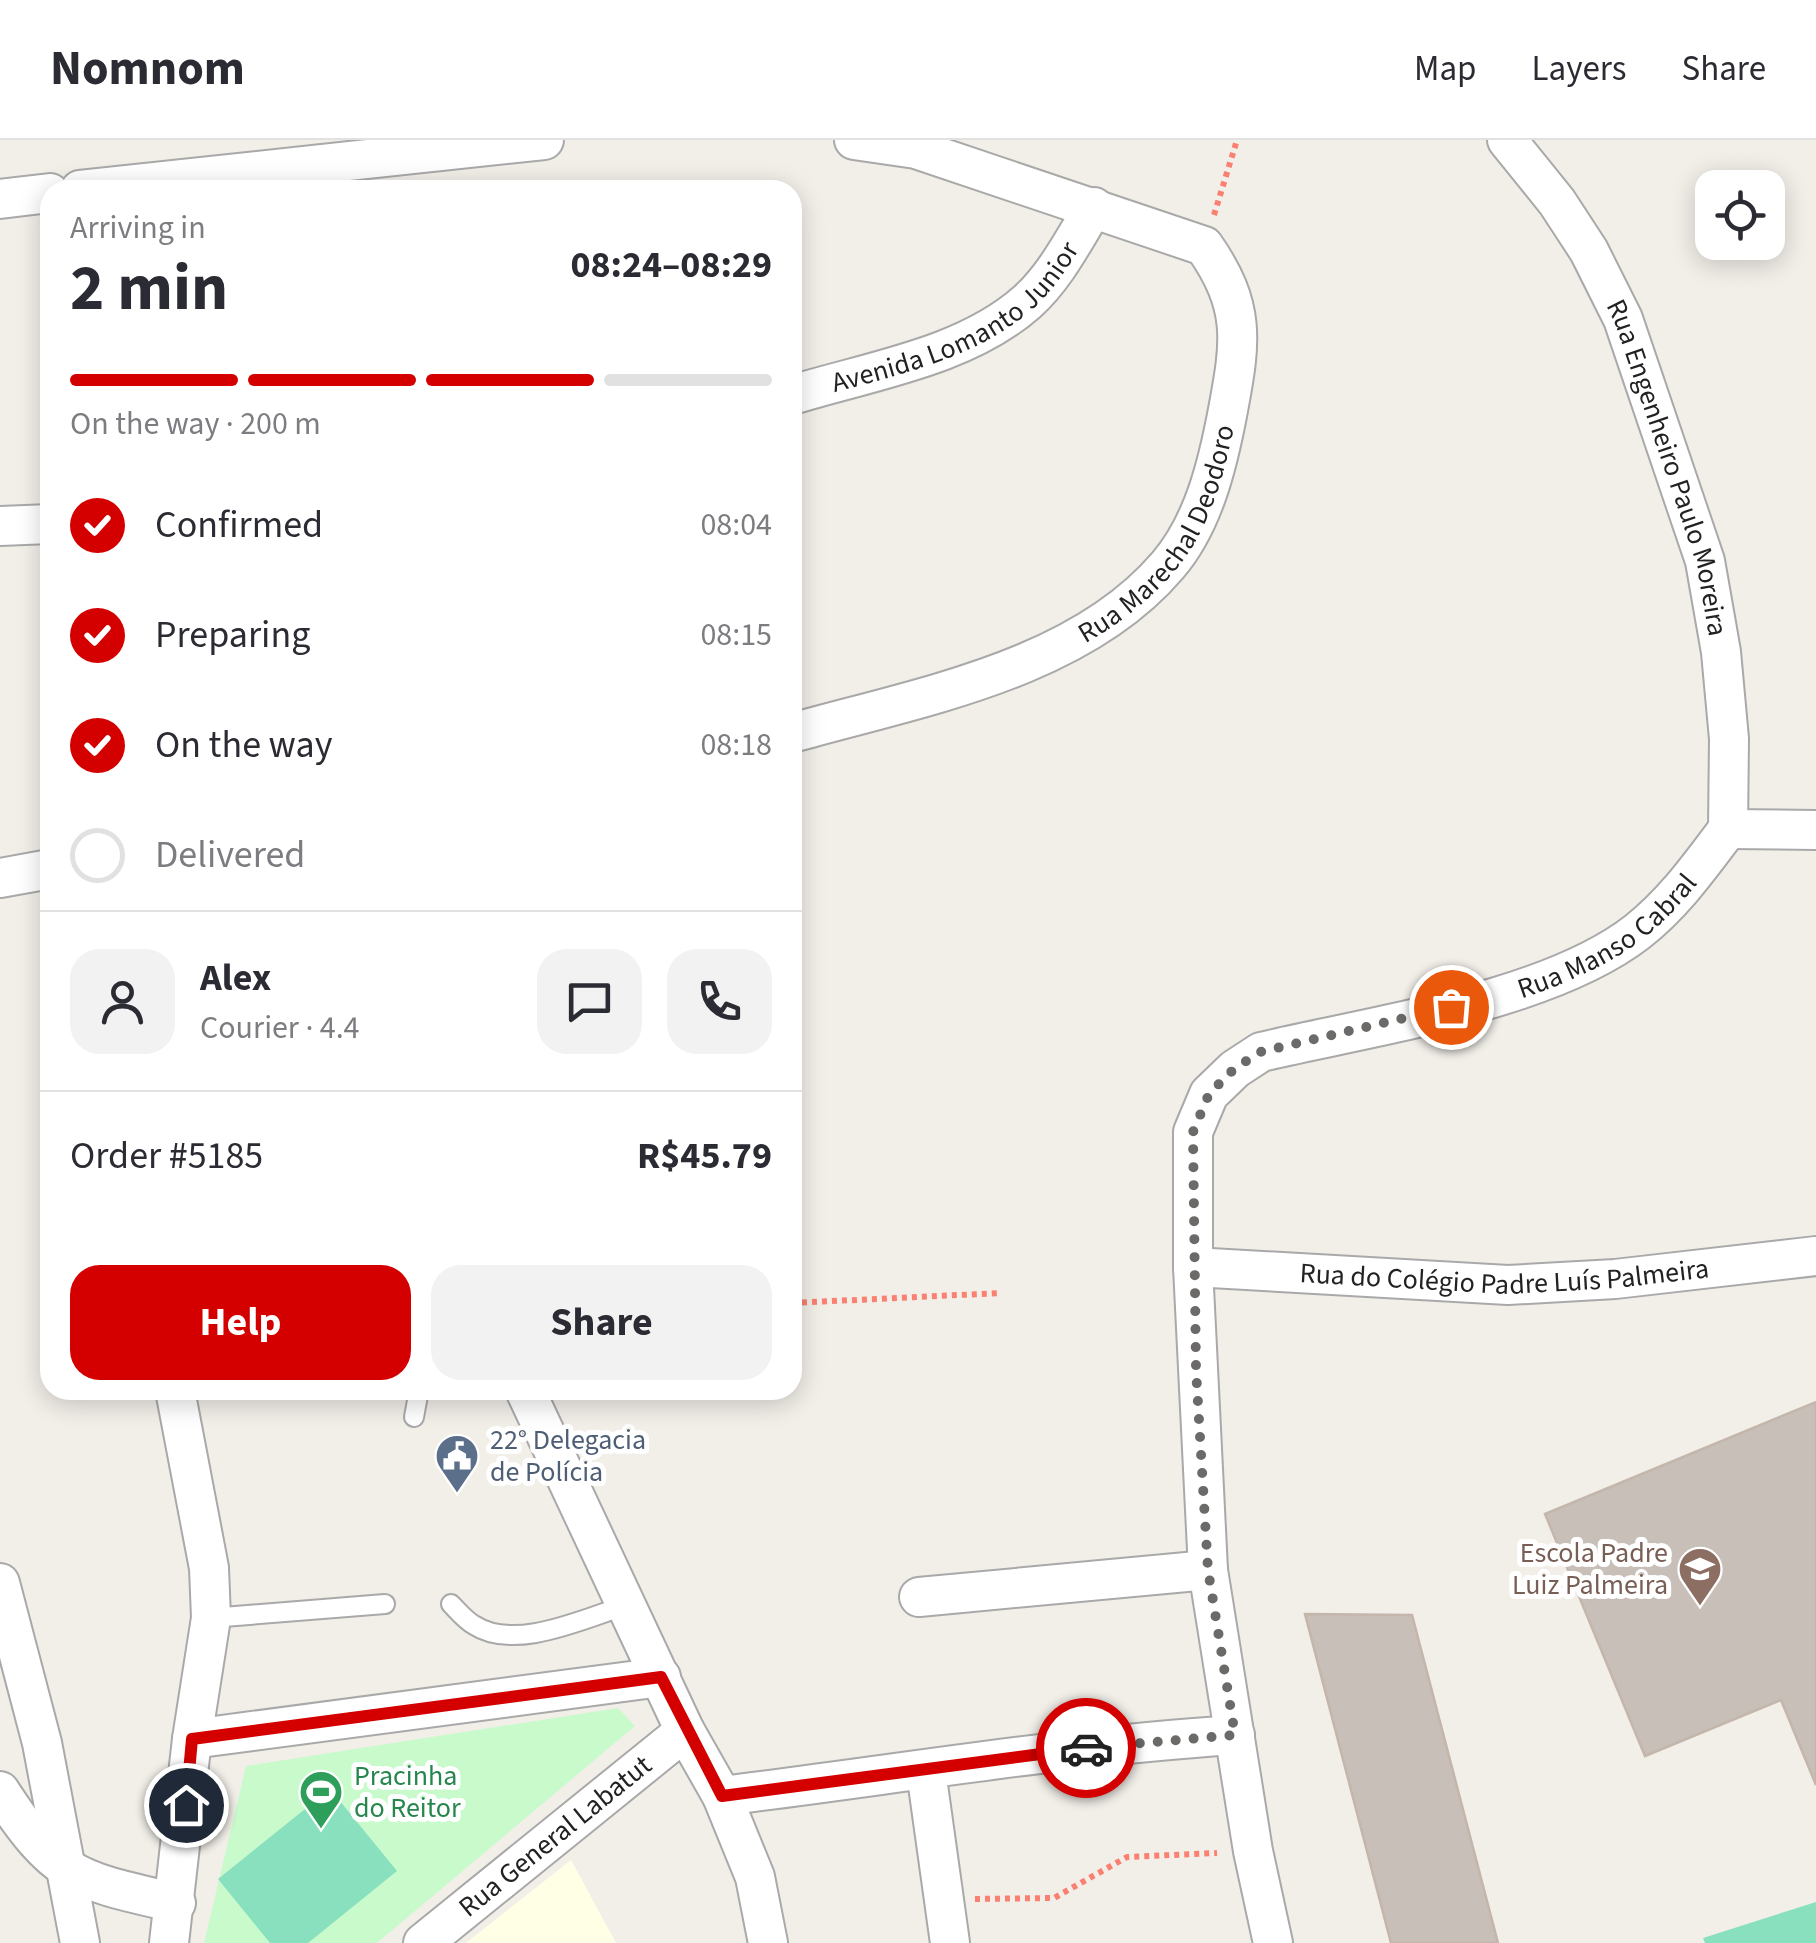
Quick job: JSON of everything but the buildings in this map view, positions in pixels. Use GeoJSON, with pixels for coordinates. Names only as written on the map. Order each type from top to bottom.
{"type":"FeatureCollection","features":[{"type":"Feature","properties":{"kind":"street"},"geometry":{"type":"LineString","coordinates":[[173,180],[544,140]]}},
{"type":"Feature","properties":{"kind":"street"},"geometry":{"type":"LineString","coordinates":[[854,140],[916,150],[1204,246]]}},
{"type":"Feature","properties":{"kind":"street","name":"Rua Engenheiro Paulo Moreira"},"geometry":{"type":"LineString","coordinates":[[1507,140],[1568,218],[1623,319],[1705,561],[1721,652],[1729,740],[1728,829]]}},
{"type":"Feature","properties":{"kind":"street"},"geometry":{"type":"LineString","coordinates":[[0,199],[40,194]]}},
{"type":"Feature","properties":{"kind":"street","name":"Avenida Lomanto Junior"},"geometry":{"type":"LineString","coordinates":[[802,392],[961,343],[998,324],[1029,300],[1052,274],[1094,208]]}},
{"type":"Feature","properties":{"kind":"street","name":"Rua Marechal Deodoro"},"geometry":{"type":"LineString","coordinates":[[802,731],[956,686],[1066,644],[1130,600],[1170,563],[1206,500],[1239,350],[1237,310],[1228,280],[1204,246]]}},
{"type":"Feature","properties":{"kind":"street"},"geometry":{"type":"LineString","coordinates":[[0,526],[40,524]]}},
{"type":"Feature","properties":{"kind":"street"},"geometry":{"type":"LineString","coordinates":[[1728,829],[1808,822]]}},
{"type":"Feature","properties":{"kind":"street","name":"Rua Manso Cabral"},"geometry":{"type":"LineString","coordinates":[[1192,1267],[1193,1132],[1209,1094],[1234,1069],[1260,1052],[1527,988],[1587,961],[1635,933],[1680,892],[1728,829]]}},
{"type":"Feature","properties":{"kind":"street"},"geometry":{"type":"LineString","coordinates":[[0,878],[40,872]]}},
{"type":"Feature","properties":{"kind":"street","name":"Rua do Colégio Padre Luís Palmeira"},"geometry":{"type":"LineString","coordinates":[[1192,1267],[1508,1285],[1615,1279],[1816,1256]]}},
{"type":"Feature","properties":{"kind":"street"},"geometry":{"type":"LineString","coordinates":[[1192,1267],[1208,1570],[1253,1851],[1273,1943]]}},
{"type":"Feature","properties":{"kind":"street"},"geometry":{"type":"LineString","coordinates":[[169,1943],[192,1739],[211,1618],[208,1568],[177,1400]]}},
{"type":"Feature","properties":{"kind":"street"},"geometry":{"type":"LineString","coordinates":[[530,1400],[686,1731],[722,1796],[754,1877],[768,1943]]}},
{"type":"Feature","properties":{"kind":"street"},"geometry":{"type":"LineString","coordinates":[[919,1597],[1208,1570]]}},
{"type":"Feature","properties":{"kind":"street"},"geometry":{"type":"LineString","coordinates":[[0,1583],[42,1743],[80,1943]]}},
{"type":"Feature","properties":{"kind":"street"},"geometry":{"type":"LineString","coordinates":[[192,1739],[661,1677]]}},
{"type":"Feature","properties":{"kind":"street","name":"Rua General Labatut"},"geometry":{"type":"LineString","coordinates":[[424,1943],[686,1731]]}},
{"type":"Feature","properties":{"kind":"street"},"geometry":{"type":"LineString","coordinates":[[722,1796],[926,1771],[991,1758],[1235,1735]]}},
{"type":"Feature","properties":{"kind":"street"},"geometry":{"type":"LineString","coordinates":[[926,1771],[950,1943]]}},
{"type":"Feature","properties":{"kind":"street"},"geometry":{"type":"LineString","coordinates":[[0,1791],[32,1841],[68,1873],[176,1903]]}},
{"type":"Feature","properties":{"kind":"lane"},"geometry":{"type":"LineString","coordinates":[[414,1418],[417,1400]]}},
{"type":"Feature","properties":{"kind":"lane"},"geometry":{"type":"LineString","coordinates":[[211,1618],[385,1604]]}},
{"type":"Feature","properties":{"kind":"lane"},"geometry":{"type":"LineString","coordinates":[[451,1604],[476,1627],[513,1635],[561,1626],[627,1605]]}},
{"type":"Feature","properties":{"kind":"path"},"geometry":{"type":"LineString","coordinates":[[1204,246],[1237,140]]}},
{"type":"Feature","properties":{"kind":"path"},"geometry":{"type":"LineString","coordinates":[[802,1303],[1000,1293]]}},
{"type":"Feature","properties":{"kind":"path"},"geometry":{"type":"LineString","coordinates":[[947,1900],[1054,1898],[1127,1857],[1253,1851]]}},
{"type":"Feature","properties":{"kind":"shaded area"},"geometry":{"type":"Polygon","coordinates":[[[571,1860],[616,1943],[466,1943],[571,1860]]]}},
{"type":"Feature","properties":{"kind":"green space","name":"Pracinha do Reitor"},"geometry":{"type":"Polygon","coordinates":[[[618,1708],[635,1726],[377,1943],[204,1943],[246,1766],[618,1708]]]}},
{"type":"Feature","properties":{"kind":"green space","name":"Pracinha do Reitor"},"geometry":{"type":"Polygon","coordinates":[[[330,1789],[397,1871],[308,1943],[270,1943],[218,1879],[330,1789]]]}},
{"type":"Feature","properties":{"kind":"green space"},"geometry":{"type":"Polygon","coordinates":[[[1816,1902],[1816,1943],[1705,1943],[1703,1938],[1816,1902]]]}},
{"type":"Feature","properties":{"kind":"way so far"},"geometry":{"type":"LineString","coordinates":[[1086,1748],[1235,1735],[1208,1570],[1196,1370],[1193,1132],[1209,1094],[1234,1069],[1260,1052],[1451,1007]]}},
{"type":"Feature","properties":{"kind":"place","name":"22° Delegacia de Polícia"},"geometry":{"type":"Point","coordinates":[457,1494]}},
{"type":"Feature","properties":{"kind":"place","name":"Escola Padre Luiz Palmeira"},"geometry":{"type":"Point","coordinates":[1700,1607]}},
{"type":"Feature","properties":{"kind":"place","name":"Pracinha do Reitor"},"geometry":{"type":"Point","coordinates":[321,1830]}},
{"type":"Feature","properties":{"kind":"route"},"geometry":{"type":"LineString","coordinates":[[186,1805],[192,1739],[661,1677],[722,1796],[1086,1748]]}}]}
